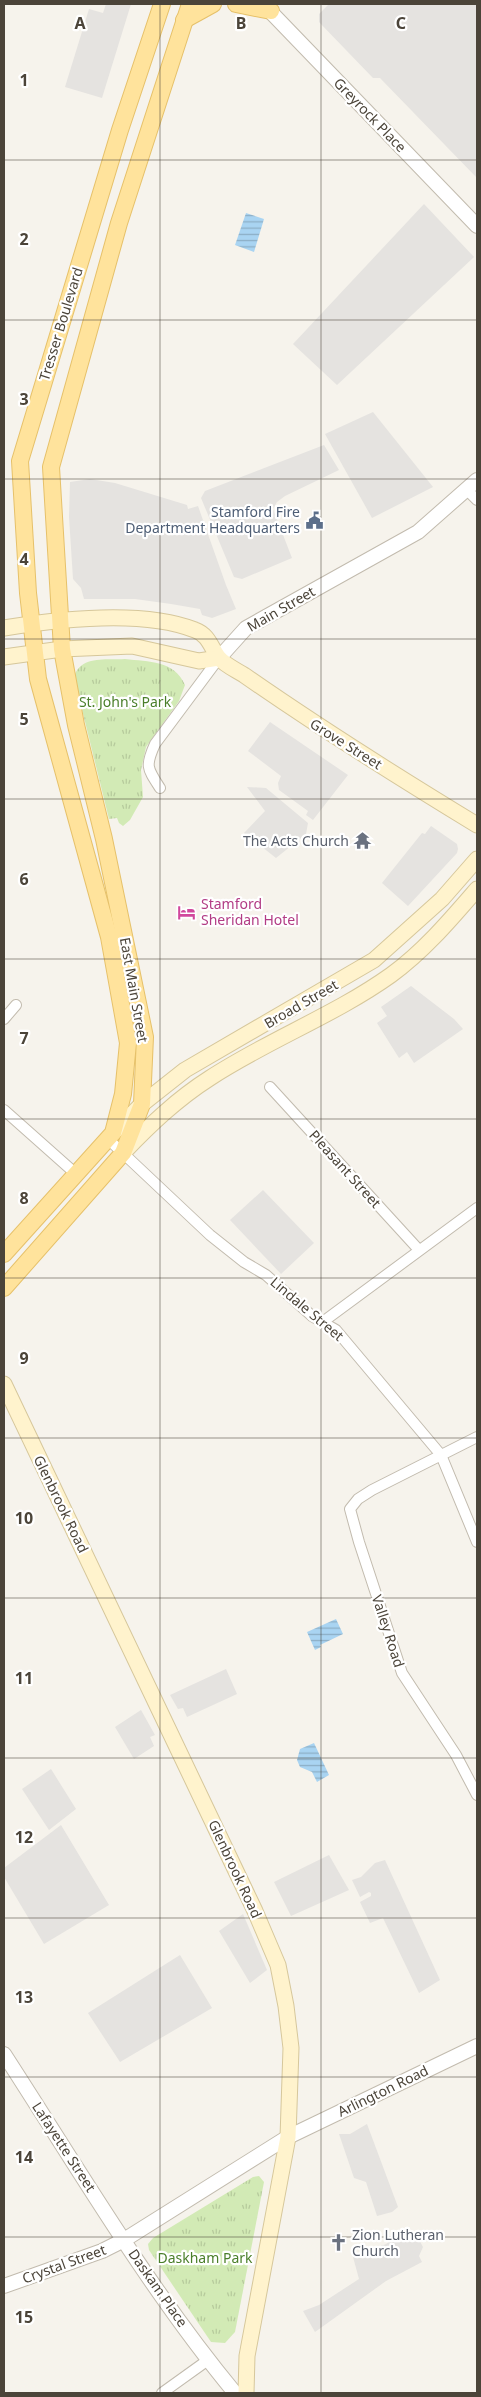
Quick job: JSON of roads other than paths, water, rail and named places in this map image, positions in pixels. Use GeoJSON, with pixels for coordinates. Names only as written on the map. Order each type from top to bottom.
{"type":"FeatureCollection","features":[{"type":"Feature","properties":{"kind":"main road","name":"Tresser Boulevard"},"geometry":{"type":"LineString","coordinates":[[34,653],[30,624],[20,460],[120,130],[162,4]]}},
{"type":"Feature","properties":{"kind":"main road","name":"Tresser Boulevard"},"geometry":{"type":"LineString","coordinates":[[62,649],[51,468],[119,223],[190,4]]}},
{"type":"Feature","properties":{"kind":"main road"},"geometry":{"type":"LineString","coordinates":[[184,20],[213,4]]}},
{"type":"Feature","properties":{"kind":"main road"},"geometry":{"type":"LineString","coordinates":[[236,4],[267,8]]}},
{"type":"Feature","properties":{"kind":"main road","name":"Grove Street"},"geometry":{"type":"LineString","coordinates":[[4,628],[60,619],[133,619],[173,623],[198,630],[210,641],[219,658],[326,732],[477,825]]}},
{"type":"Feature","properties":{"kind":"main road"},"geometry":{"type":"LineString","coordinates":[[4,657],[62,649],[132,646],[199,661],[219,658]]}},
{"type":"Feature","properties":{"kind":"main road","name":"East Main Street"},"geometry":{"type":"LineString","coordinates":[[4,1288],[123,1153],[142,1104],[145,1038],[104,839],[79,740],[62,649]]}},
{"type":"Feature","properties":{"kind":"main road","name":"East Main Street"},"geometry":{"type":"LineString","coordinates":[[4,1254],[110,1136],[123,1094],[128,1043],[108,937],[38,679],[34,653]]}},
{"type":"Feature","properties":{"kind":"main road","name":"Broad Street"},"geometry":{"type":"LineString","coordinates":[[110,1136],[142,1104],[185,1070],[374,960],[435,906],[477,859]]}},
{"type":"Feature","properties":{"kind":"main road","name":"Broad Street"},"geometry":{"type":"LineString","coordinates":[[123,1153],[167,1110],[206,1080],[359,995],[395,972],[431,940],[477,890]]}},
{"type":"Feature","properties":{"kind":"main road","name":"Glenbrook Road"},"geometry":{"type":"LineString","coordinates":[[4,1384],[255,1911],[276,1962],[286,2006],[291,2048],[288,2137],[246,2356],[246,2393]]}},
{"type":"Feature","properties":{"kind":"street","name":"Greyrock Place"},"geometry":{"type":"LineString","coordinates":[[267,8],[477,226]]}},
{"type":"Feature","properties":{"kind":"street","name":"Main Street"},"geometry":{"type":"LineString","coordinates":[[160,788],[148,770],[148,759],[155,744],[219,658],[246,628],[418,532],[472,495],[477,480]]}},
{"type":"Feature","properties":{"kind":"street"},"geometry":{"type":"LineString","coordinates":[[4,1019],[16,1005]]}},
{"type":"Feature","properties":{"kind":"street","name":"Pleasant Street"},"geometry":{"type":"LineString","coordinates":[[270,1087],[419,1250]]}},
{"type":"Feature","properties":{"kind":"street"},"geometry":{"type":"LineString","coordinates":[[4,1110],[76,1174]]}},
{"type":"Feature","properties":{"kind":"street","name":"Lindale Street"},"geometry":{"type":"LineString","coordinates":[[110,1136],[123,1153],[210,1235],[244,1262],[266,1275],[312,1316],[336,1330],[441,1455],[477,1542]]}},
{"type":"Feature","properties":{"kind":"street"},"geometry":{"type":"LineString","coordinates":[[324,1322],[477,1208]]}},
{"type":"Feature","properties":{"kind":"street"},"geometry":{"type":"LineString","coordinates":[[441,1455],[477,1437]]}},
{"type":"Feature","properties":{"kind":"street","name":"Valley Road"},"geometry":{"type":"LineString","coordinates":[[441,1455],[372,1490],[358,1499],[350,1509],[402,1673],[456,1755],[477,1796]]}},
{"type":"Feature","properties":{"kind":"street","name":"Arlington Road"},"geometry":{"type":"LineString","coordinates":[[288,2137],[477,2046]]}},
{"type":"Feature","properties":{"kind":"street","name":"Lafayette Street"},"geometry":{"type":"LineString","coordinates":[[4,2054],[124,2240]]}},
{"type":"Feature","properties":{"kind":"street","name":"Daskam Place"},"geometry":{"type":"LineString","coordinates":[[235,2393],[208,2360],[124,2240],[288,2137]]}},
{"type":"Feature","properties":{"kind":"street","name":"Crystal Street"},"geometry":{"type":"LineString","coordinates":[[4,2286],[102,2251],[124,2240]]}},
{"type":"Feature","properties":{"kind":"street"},"geometry":{"type":"LineString","coordinates":[[162,2393],[208,2360]]}},
{"type":"Feature","properties":{"kind":"water"},"geometry":{"type":"Polygon","coordinates":[[[246,213],[264,219],[254,252],[235,245],[246,213]]]}},
{"type":"Feature","properties":{"kind":"water"},"geometry":{"type":"Polygon","coordinates":[[[336,1619],[343,1634],[320,1645],[321,1647],[315,1650],[307,1632],[336,1619]]]}},
{"type":"Feature","properties":{"kind":"water"},"geometry":{"type":"Polygon","coordinates":[[[314,1743],[329,1775],[317,1782],[312,1772],[300,1767],[297,1760],[300,1749],[314,1743]]]}},
{"type":"Feature","properties":{"kind":"place","name":"Stamford Fire Department Headquarters"},"geometry":{"type":"Point","coordinates":[314,520]}},
{"type":"Feature","properties":{"kind":"place","name":"The Acts Church"},"geometry":{"type":"Point","coordinates":[363,841]}},
{"type":"Feature","properties":{"kind":"place","name":"Stamford Sheridan Hotel"},"geometry":{"type":"Point","coordinates":[187,912]}},
{"type":"Feature","properties":{"kind":"place","name":"Zion Lutheran Church"},"geometry":{"type":"Point","coordinates":[338,2243]}},
{"type":"Feature","properties":{"kind":"park label","name":"St. John's Park"},"geometry":{"type":"Point","coordinates":[125,702]}},
{"type":"Feature","properties":{"kind":"park label","name":"Daskham Park"},"geometry":{"type":"Point","coordinates":[205,2258]}}]}
